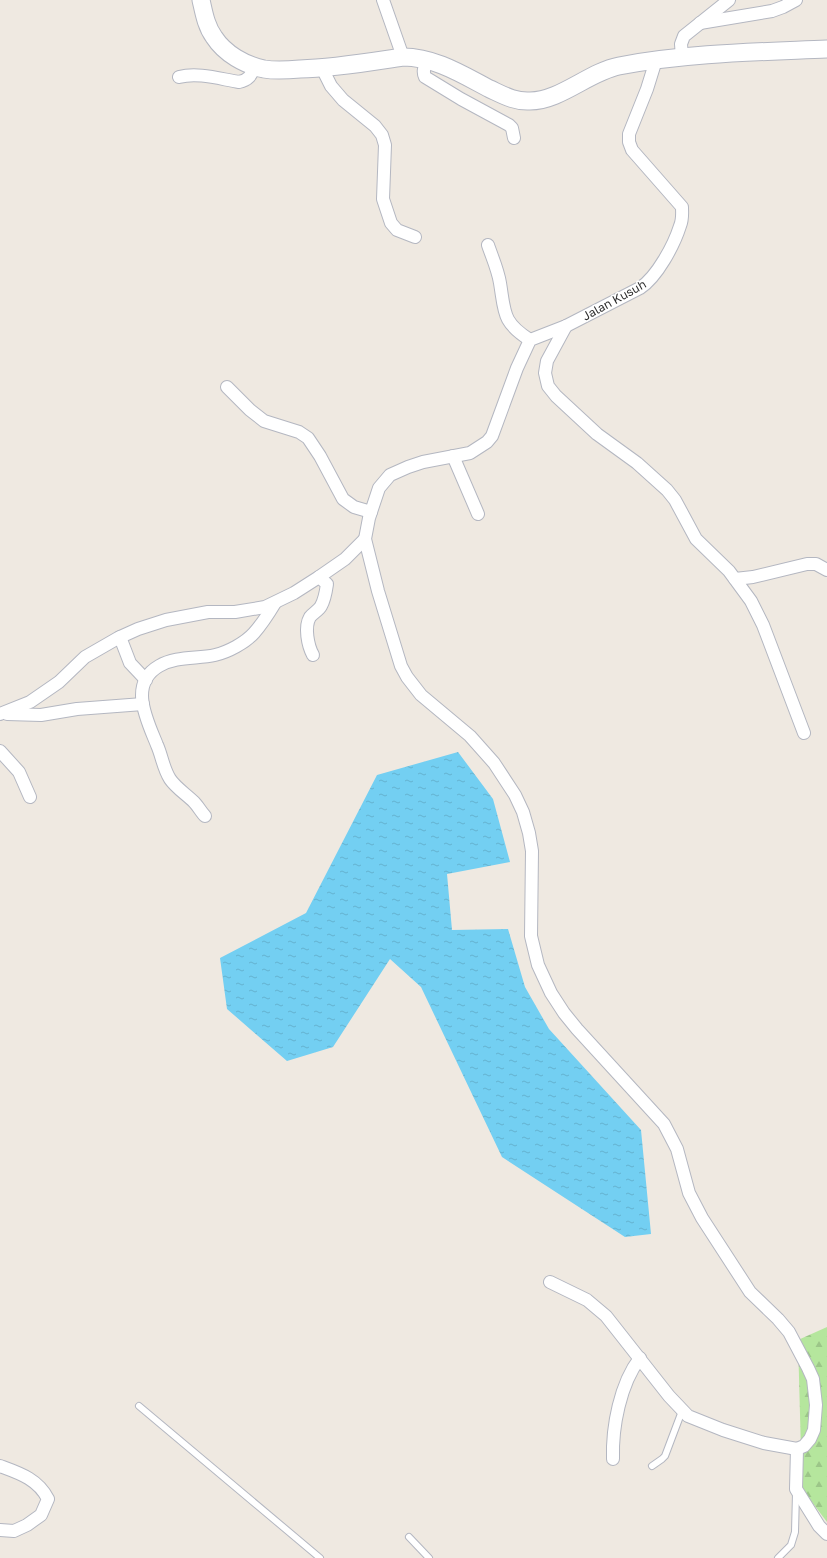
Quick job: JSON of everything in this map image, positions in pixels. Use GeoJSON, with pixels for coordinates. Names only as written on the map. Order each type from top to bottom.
{"type":"FeatureCollection","features":[{"type":"Feature","properties":{"kind":"street"},"geometry":{"type":"LineString","coordinates":[[201,0],[207,26],[223,49],[255,67],[276,70],[322,68],[403,57],[415,57],[444,66],[508,98],[530,102],[544,100],[605,70],[618,66],[682,57],[827,49]]}},
{"type":"Feature","properties":{"kind":"street"},"geometry":{"type":"LineString","coordinates":[[682,57],[681,44],[684,36],[729,0]]}},
{"type":"Feature","properties":{"kind":"street"},"geometry":{"type":"LineString","coordinates":[[700,23],[772,10],[783,7],[796,0]]}},
{"type":"Feature","properties":{"kind":"street"},"geometry":{"type":"LineString","coordinates":[[385,1],[403,57]]}},
{"type":"Feature","properties":{"kind":"street"},"geometry":{"type":"LineString","coordinates":[[427,60],[423,69],[425,77],[509,125],[512,128],[514,138]]}},
{"type":"Feature","properties":{"kind":"street","name":"Jalan Kusuh"},"geometry":{"type":"LineString","coordinates":[[566,326],[648,283],[660,266],[681,225],[683,215],[682,207],[632,150],[629,142],[629,134],[647,89],[656,60]]}},
{"type":"Feature","properties":{"kind":"street"},"geometry":{"type":"LineString","coordinates":[[179,77],[195,75],[239,82],[249,78],[255,67]]}},
{"type":"Feature","properties":{"kind":"street"},"geometry":{"type":"LineString","coordinates":[[322,68],[331,86],[343,100],[375,126],[382,135],[385,145],[383,199],[391,223],[397,230],[415,236]]}},
{"type":"Feature","properties":{"kind":"street"},"geometry":{"type":"LineString","coordinates":[[488,244],[500,282],[502,302],[507,318],[516,331],[530,340]]}},
{"type":"Feature","properties":{"kind":"street"},"geometry":{"type":"LineString","coordinates":[[550,1282],[588,1300],[606,1316],[682,1411],[688,1416],[764,1443],[796,1449],[804,1446],[810,1439],[814,1430],[816,1405],[813,1379],[789,1332],[778,1318],[750,1292],[702,1218],[687,1188],[677,1149],[664,1124],[564,1013],[541,975],[531,936],[532,851],[523,812],[515,795],[494,763],[470,736],[422,695],[407,677],[401,666],[378,591],[365,539],[371,512],[379,488],[390,475],[423,462],[470,453],[488,442],[492,436],[517,368],[530,340],[566,326]]}},
{"type":"Feature","properties":{"kind":"street"},"geometry":{"type":"LineString","coordinates":[[566,326],[547,361],[545,372],[548,386],[556,396],[597,434],[637,463],[667,490],[675,500],[696,539],[729,571],[735,579],[751,601],[760,620],[804,733]]}},
{"type":"Feature","properties":{"kind":"street"},"geometry":{"type":"LineString","coordinates":[[227,387],[264,421],[299,432],[308,438],[320,456],[343,499],[354,507],[371,512]]}},
{"type":"Feature","properties":{"kind":"street"},"geometry":{"type":"LineString","coordinates":[[453,456],[478,514]]}},
{"type":"Feature","properties":{"kind":"street"},"geometry":{"type":"LineString","coordinates":[[0,714],[30,702],[58,682],[85,657],[120,637],[166,620],[208,612],[244,611],[265,608],[319,577],[345,559],[365,539]]}},
{"type":"Feature","properties":{"kind":"street"},"geometry":{"type":"LineString","coordinates":[[735,579],[753,577],[807,564],[816,564],[827,570]]}},
{"type":"Feature","properties":{"kind":"street"},"geometry":{"type":"LineString","coordinates":[[313,655],[309,641],[309,619],[320,608],[324,600],[327,584],[319,577]]}},
{"type":"Feature","properties":{"kind":"street"},"geometry":{"type":"LineString","coordinates":[[205,816],[195,803],[171,780],[167,774],[158,746],[149,726],[141,698],[142,688],[152,671],[169,662],[192,657],[215,655],[235,647],[254,634],[276,602]]}},
{"type":"Feature","properties":{"kind":"street"},"geometry":{"type":"LineString","coordinates":[[120,637],[130,664],[146,680]]}},
{"type":"Feature","properties":{"kind":"street"},"geometry":{"type":"LineString","coordinates":[[0,714],[41,716],[78,709],[143,704]]}},
{"type":"Feature","properties":{"kind":"street"},"geometry":{"type":"LineString","coordinates":[[0,751],[19,772],[30,797]]}},
{"type":"Feature","properties":{"kind":"street"},"geometry":{"type":"LineString","coordinates":[[613,1459],[613,1444],[620,1402],[628,1377],[640,1358]]}},
{"type":"Feature","properties":{"kind":"street"},"geometry":{"type":"LineString","coordinates":[[796,1449],[796,1489],[819,1526],[827,1534]]}},
{"type":"Feature","properties":{"kind":"street"},"geometry":{"type":"LineString","coordinates":[[0,1466],[27,1476],[43,1489],[48,1499],[41,1515],[27,1525],[14,1531],[0,1530]]}},
{"type":"Feature","properties":{"kind":"lane"},"geometry":{"type":"LineString","coordinates":[[139,1406],[320,1558]]}},
{"type":"Feature","properties":{"kind":"lane"},"geometry":{"type":"LineString","coordinates":[[652,1466],[665,1456],[682,1411]]}},
{"type":"Feature","properties":{"kind":"lane"},"geometry":{"type":"LineString","coordinates":[[778,1558],[791,1545],[796,1532],[796,1489]]}},
{"type":"Feature","properties":{"kind":"lane"},"geometry":{"type":"LineString","coordinates":[[409,1537],[429,1558]]}},
{"type":"Feature","properties":{"kind":"green space"},"geometry":{"type":"Polygon","coordinates":[[[827,1327],[827,1522],[802,1489],[798,1340],[827,1327]]]}},
{"type":"Feature","properties":{"kind":"water"},"geometry":{"type":"Polygon","coordinates":[[[458,752],[493,799],[510,862],[447,874],[452,930],[508,929],[525,987],[549,1029],[641,1130],[651,1234],[625,1237],[502,1157],[421,987],[390,959],[333,1047],[287,1061],[227,1009],[220,958],[306,913],[377,775],[458,752]]]}}]}
